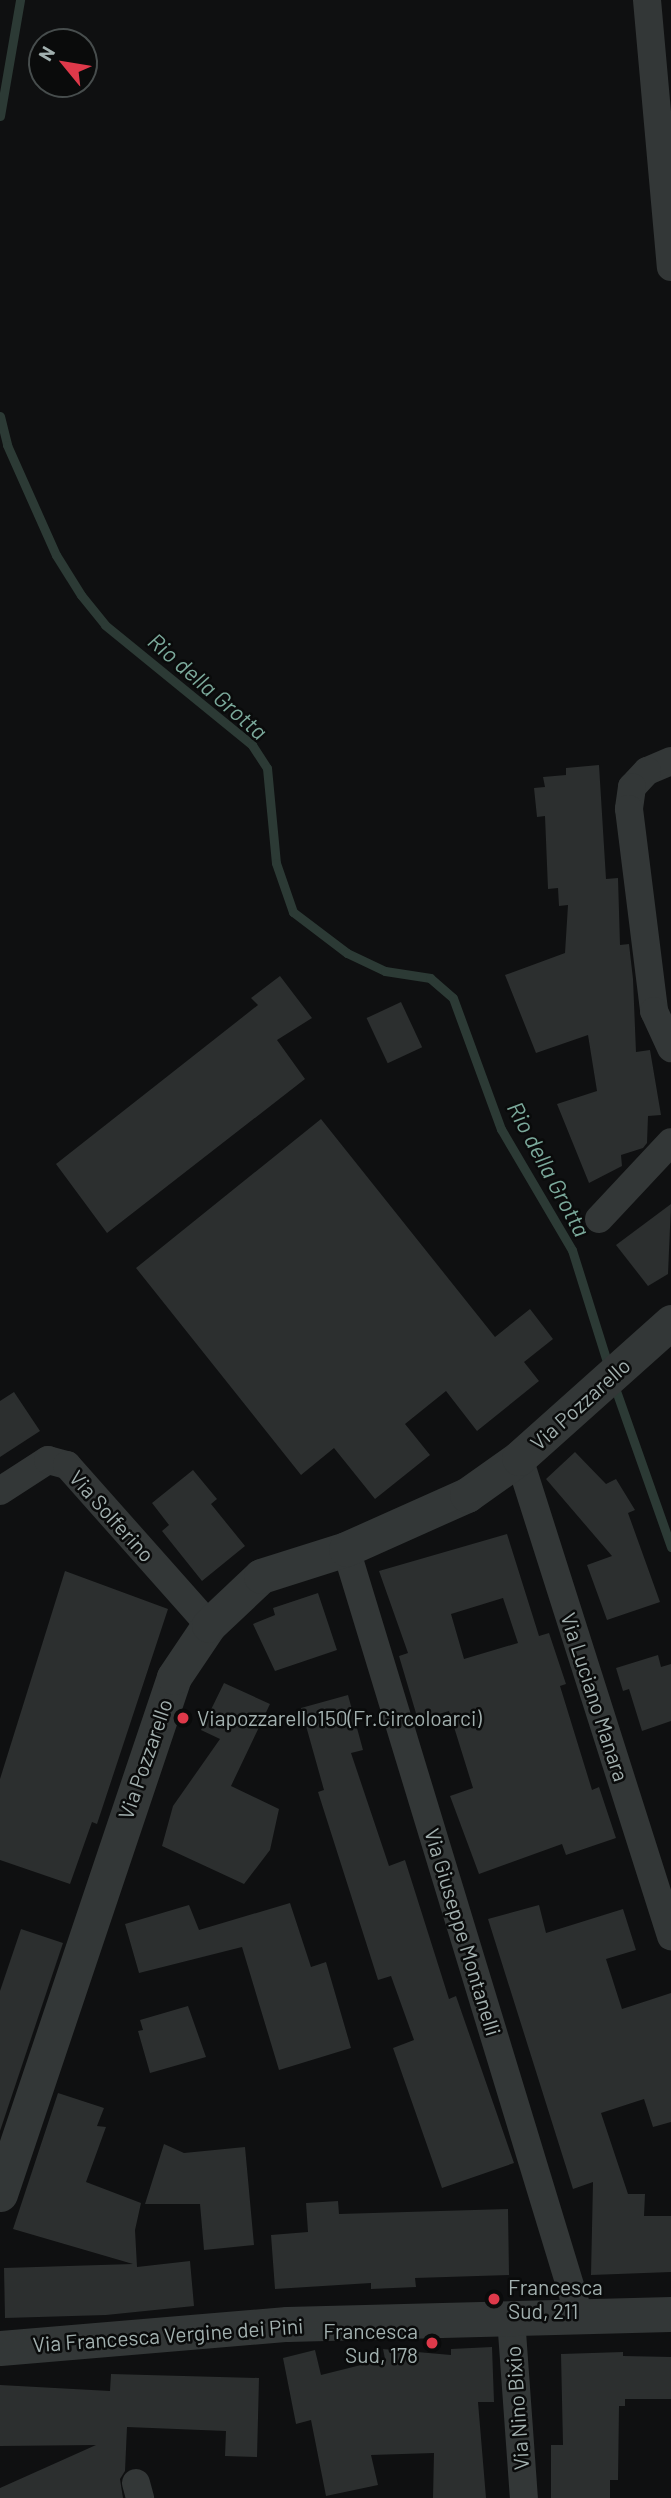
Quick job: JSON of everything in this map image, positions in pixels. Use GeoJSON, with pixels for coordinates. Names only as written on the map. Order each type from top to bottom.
{"type":"FeatureCollection","features":[{"type":"Feature","properties":{"kind":"street"},"geometry":{"type":"LineString","coordinates":[[647,0],[671,267]]}},
{"type":"Feature","properties":{"kind":"street"},"geometry":{"type":"LineString","coordinates":[[671,761],[647,771],[632,786],[629,809],[654,1011],[671,1048]]}},
{"type":"Feature","properties":{"kind":"street"},"geometry":{"type":"LineString","coordinates":[[599,1219],[671,1142]]}},
{"type":"Feature","properties":{"kind":"street","name":"Via Pozzarello"},"geometry":{"type":"LineString","coordinates":[[0,2194],[174,1677],[209,1625],[261,1576],[346,1549],[467,1495],[519,1458],[671,1322]]}},
{"type":"Feature","properties":{"kind":"street","name":"Via Luciano Manara"},"geometry":{"type":"LineString","coordinates":[[519,1458],[671,1936]]}},
{"type":"Feature","properties":{"kind":"street","name":"Via Solferino"},"geometry":{"type":"LineString","coordinates":[[0,1491],[48,1460],[67,1465],[209,1625]]}},
{"type":"Feature","properties":{"kind":"street","name":"Via Giuseppe Montanelli"},"geometry":{"type":"LineString","coordinates":[[346,1549],[579,2315]]}},
{"type":"Feature","properties":{"kind":"street","name":"Via Francesca Vergine dei Pini"},"geometry":{"type":"LineString","coordinates":[[0,2348],[287,2324],[671,2314]]}},
{"type":"Feature","properties":{"kind":"street","name":"Via Nino Bixio"},"geometry":{"type":"LineString","coordinates":[[511,2318],[524,2498]]}},
{"type":"Feature","properties":{"kind":"building"},"geometry":{"type":"Polygon","coordinates":[[[599,765],[606,879],[618,878],[620,945],[629,944],[636,1052],[650,1050],[661,1115],[648,1116],[647,1143],[643,1148],[621,1155],[622,1166],[589,1183],[557,1104],[597,1091],[588,1035],[536,1053],[505,975],[565,953],[568,905],[559,906],[558,888],[548,889],[545,816],[537,817],[534,788],[545,787],[543,777],[566,775],[566,768],[599,765]]]}},
{"type":"Feature","properties":{"kind":"building"},"geometry":{"type":"Polygon","coordinates":[[[280,976],[312,1018],[277,1040],[305,1079],[107,1233],[56,1164],[258,1005],[251,998],[280,976]]]}},
{"type":"Feature","properties":{"kind":"building"},"geometry":{"type":"Polygon","coordinates":[[[401,1002],[422,1047],[388,1063],[367,1018],[401,1002]]]}},
{"type":"Feature","properties":{"kind":"building"},"geometry":{"type":"Polygon","coordinates":[[[321,1119],[495,1337],[530,1309],[553,1339],[524,1362],[539,1381],[477,1431],[446,1391],[405,1424],[430,1455],[375,1499],[334,1448],[301,1475],[136,1268],[321,1119]]]}},
{"type":"Feature","properties":{"kind":"building"},"geometry":{"type":"Polygon","coordinates":[[[671,1204],[668,1274],[648,1286],[616,1245],[671,1204]]]}},
{"type":"Feature","properties":{"kind":"building"},"geometry":{"type":"Polygon","coordinates":[[[14,1392],[40,1431],[0,1457],[0,1401],[14,1392]]]}},
{"type":"Feature","properties":{"kind":"building"},"geometry":{"type":"Polygon","coordinates":[[[575,1452],[606,1484],[616,1479],[635,1510],[628,1513],[660,1602],[607,1620],[587,1565],[612,1556],[546,1479],[575,1452]]]}},
{"type":"Feature","properties":{"kind":"building"},"geometry":{"type":"Polygon","coordinates":[[[193,1470],[217,1499],[211,1504],[245,1546],[202,1581],[162,1531],[169,1525],[152,1503],[193,1470]]]}},
{"type":"Feature","properties":{"kind":"building"},"geometry":{"type":"Polygon","coordinates":[[[507,1534],[539,1636],[549,1633],[566,1684],[560,1686],[592,1790],[599,1787],[616,1838],[566,1855],[562,1844],[479,1874],[450,1796],[473,1788],[449,1711],[418,1720],[399,1656],[408,1653],[379,1571],[507,1534]],[[503,1598],[451,1614],[464,1659],[518,1643],[503,1598]]]}},
{"type":"Feature","properties":{"kind":"building"},"geometry":{"type":"Polygon","coordinates":[[[65,1571],[168,1609],[97,1824],[92,1822],[70,1884],[0,1860],[0,1779],[65,1571]]]}},
{"type":"Feature","properties":{"kind":"building"},"geometry":{"type":"Polygon","coordinates":[[[318,1593],[337,1650],[275,1671],[253,1624],[275,1615],[273,1608],[318,1593]]]}},
{"type":"Feature","properties":{"kind":"building"},"geometry":{"type":"Polygon","coordinates":[[[658,1655],[661,1667],[671,1664],[671,1721],[642,1731],[629,1689],[623,1691],[616,1668],[658,1655]]]}},
{"type":"Feature","properties":{"kind":"building"},"geometry":{"type":"Polygon","coordinates":[[[224,1683],[270,1704],[231,1786],[279,1809],[270,1850],[244,1884],[162,1846],[173,1806],[220,1739],[201,1730],[224,1683]]]}},
{"type":"Feature","properties":{"kind":"building"},"geometry":{"type":"Polygon","coordinates":[[[348,1695],[363,1750],[351,1753],[389,1866],[405,1860],[449,1999],[456,1996],[514,2163],[442,2188],[393,2048],[414,2040],[391,1976],[378,1980],[318,1792],[324,1790],[301,1708],[348,1695]]]}},
{"type":"Feature","properties":{"kind":"building"},"geometry":{"type":"Polygon","coordinates":[[[290,1903],[311,1967],[326,1962],[351,2048],[279,2070],[242,1947],[139,1973],[125,1924],[189,1905],[199,1930],[290,1903]]]}},
{"type":"Feature","properties":{"kind":"building"},"geometry":{"type":"Polygon","coordinates":[[[539,1905],[546,1933],[623,1909],[636,1950],[606,1959],[622,2009],[671,1993],[671,2122],[653,2127],[644,2099],[601,2113],[628,2194],[645,2194],[644,2216],[671,2216],[671,2272],[591,2275],[593,2182],[573,2189],[488,1919],[539,1905]]]}},
{"type":"Feature","properties":{"kind":"building"},"geometry":{"type":"Polygon","coordinates":[[[21,1929],[63,1943],[0,2131],[0,1991],[21,1929]]]}},
{"type":"Feature","properties":{"kind":"building"},"geometry":{"type":"Polygon","coordinates":[[[188,2006],[206,2057],[150,2073],[138,2031],[143,2030],[140,2020],[188,2006]]]}},
{"type":"Feature","properties":{"kind":"building"},"geometry":{"type":"Polygon","coordinates":[[[58,2093],[104,2108],[97,2126],[106,2127],[86,2182],[141,2203],[135,2230],[137,2267],[190,2261],[194,2306],[106,2315],[5,2318],[4,2268],[133,2264],[13,2229],[58,2093]]]}},
{"type":"Feature","properties":{"kind":"building"},"geometry":{"type":"Polygon","coordinates":[[[164,2144],[184,2153],[245,2147],[254,2245],[204,2250],[200,2204],[145,2204],[164,2144]]]}},
{"type":"Feature","properties":{"kind":"building"},"geometry":{"type":"Polygon","coordinates":[[[338,2201],[339,2214],[508,2209],[509,2275],[415,2278],[416,2287],[371,2289],[371,2283],[275,2289],[271,2235],[308,2232],[306,2203],[338,2201]]]}},
{"type":"Feature","properties":{"kind":"building"},"geometry":{"type":"Polygon","coordinates":[[[492,2347],[494,2402],[478,2402],[486,2498],[433,2498],[434,2453],[371,2455],[378,2485],[326,2496],[311,2420],[296,2424],[283,2358],[315,2350],[321,2375],[385,2359],[383,2349],[451,2355],[451,2349],[492,2347]]]}},
{"type":"Feature","properties":{"kind":"building"},"geometry":{"type":"Polygon","coordinates":[[[623,2352],[623,2356],[671,2357],[671,2399],[625,2399],[625,2406],[619,2406],[618,2480],[610,2480],[610,2498],[551,2498],[551,2445],[563,2445],[561,2354],[623,2352]]]}},
{"type":"Feature","properties":{"kind":"building"},"geometry":{"type":"Polygon","coordinates":[[[111,2374],[259,2378],[257,2457],[225,2456],[226,2431],[127,2427],[125,2471],[120,2479],[123,2498],[0,2498],[0,2488],[96,2445],[0,2446],[0,2385],[110,2391],[111,2374]]]}},
{"type":"Feature","properties":{"kind":"waterway","name":"Rio della Grotta"},"geometry":{"type":"LineString","coordinates":[[0,116],[20,0]]}},
{"type":"Feature","properties":{"kind":"waterway","name":"Rio della Grotta"},"geometry":{"type":"LineString","coordinates":[[0,416],[7,445],[56,555],[81,595],[105,625],[252,745],[267,768],[276,863],[293,912],[347,953],[385,971],[430,978],[453,998],[501,1129],[572,1250],[609,1368]]}},
{"type":"Feature","properties":{"kind":"waterway","name":"Rio della Grotta"},"geometry":{"type":"LineString","coordinates":[[614,1385],[671,1547]]}},
{"type":"Feature","properties":{"kind":"place","name":"Viapozzarello150(Fr.Circoloarci)"},"geometry":{"type":"Point","coordinates":[183,1718]}},
{"type":"Feature","properties":{"kind":"place","name":"Francesca Sud, 211"},"geometry":{"type":"Point","coordinates":[494,2299]}},
{"type":"Feature","properties":{"kind":"place","name":"Francesca Sud, 178"},"geometry":{"type":"Point","coordinates":[432,2343]}}]}
